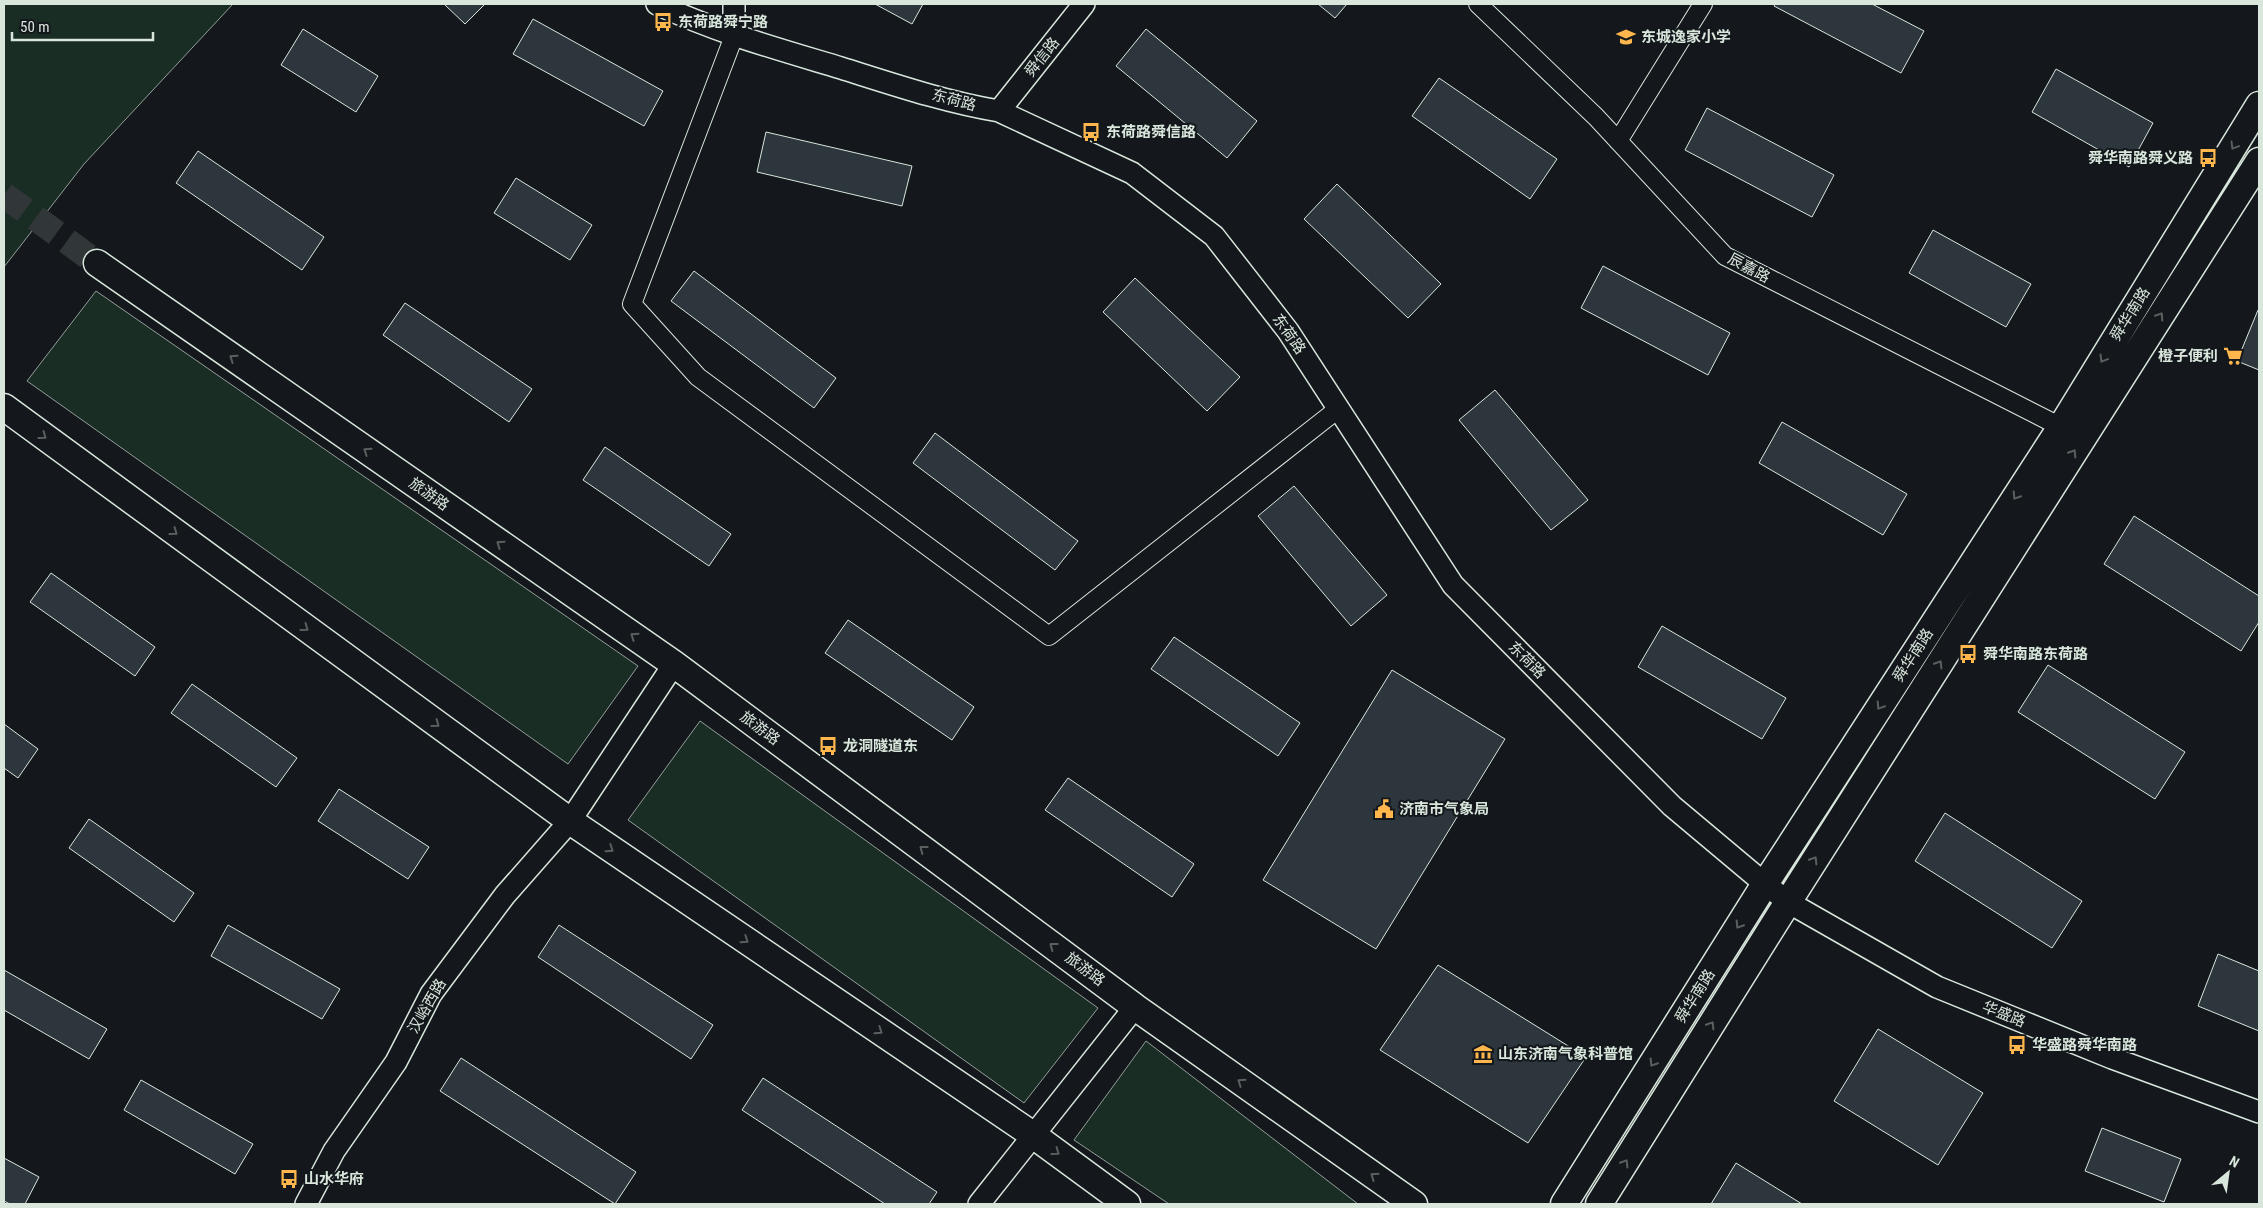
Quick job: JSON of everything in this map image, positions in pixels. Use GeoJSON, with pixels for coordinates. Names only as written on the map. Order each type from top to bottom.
{"type":"FeatureCollection","features":[{"type":"Feature","properties":{"kind":"main road","name":"舜华南路"},"geometry":{"type":"LineString","coordinates":[[1564,1204],[1765,884],[2061,427],[2259,105]]}},
{"type":"Feature","properties":{"kind":"main road","name":"舜华南路"},"geometry":{"type":"LineString","coordinates":[[1599,1204],[1788,902],[2259,161]]}},
{"type":"Feature","properties":{"kind":"main road","name":"旅游路"},"geometry":{"type":"LineString","coordinates":[[97,264],[674,664],[1135,1006],[1414,1204]]}},
{"type":"Feature","properties":{"kind":"main road"},"geometry":{"type":"LineString","coordinates":[[4,407],[570,821],[1033,1135],[1127,1204]]}},
{"type":"Feature","properties":{"kind":"street","name":"东荷路"},"geometry":{"type":"LineString","coordinates":[[657,4],[734,36],[975,107],[999,111],[1132,174],[1214,236],[1288,331],[1453,586],[1672,806],[1765,884]]}},
{"type":"Feature","properties":{"kind":"street"},"geometry":{"type":"LineString","coordinates":[[734,4],[734,36],[632,304],[698,377],[1049,636],[1338,409]]}},
{"type":"Feature","properties":{"kind":"street","name":"舜信路"},"geometry":{"type":"LineString","coordinates":[[999,111],[1084,4]]}},
{"type":"Feature","properties":{"kind":"street","name":"辰嘉路"},"geometry":{"type":"LineString","coordinates":[[1478,4],[1596,117],[1725,256],[2061,427]]}},
{"type":"Feature","properties":{"kind":"street"},"geometry":{"type":"LineString","coordinates":[[1618,141],[1703,4]]}},
{"type":"Feature","properties":{"kind":"street","name":"汉峪西路"},"geometry":{"type":"LineString","coordinates":[[306,1204],[334,1151],[396,1062],[431,994],[506,895],[570,821],[674,664]]}},
{"type":"Feature","properties":{"kind":"street","name":"华盛路"},"geometry":{"type":"LineString","coordinates":[[1765,884],[1788,902],[1937,987],[2112,1058],[2259,1112]]}},
{"type":"Feature","properties":{"kind":"street"},"geometry":{"type":"LineString","coordinates":[[979,1204],[1135,1006]]}},
{"type":"Feature","properties":{"kind":"green space"},"geometry":{"type":"Polygon","coordinates":[[[4,4],[233,4],[84,164],[4,267],[4,4]]]}},
{"type":"Feature","properties":{"kind":"green space"},"geometry":{"type":"Polygon","coordinates":[[[96,291],[638,666],[568,764],[27,381],[96,291]]]}},
{"type":"Feature","properties":{"kind":"green space"},"geometry":{"type":"Polygon","coordinates":[[[700,721],[1098,1008],[1024,1103],[628,820],[700,721]]]}},
{"type":"Feature","properties":{"kind":"green space"},"geometry":{"type":"Polygon","coordinates":[[[1146,1041],[1358,1204],[1169,1204],[1074,1140],[1146,1041]]]}},
{"type":"Feature","properties":{"kind":"building"},"geometry":{"type":"Polygon","coordinates":[[[444,4],[485,4],[465,24],[444,4]]]}},
{"type":"Feature","properties":{"kind":"building"},"geometry":{"type":"Polygon","coordinates":[[[875,4],[923,4],[912,24],[875,4]]]}},
{"type":"Feature","properties":{"kind":"building"},"geometry":{"type":"Polygon","coordinates":[[[1318,4],[1347,4],[1335,18],[1318,4]]]}},
{"type":"Feature","properties":{"kind":"building"},"geometry":{"type":"Polygon","coordinates":[[[1775,4],[1872,4],[1924,31],[1901,73],[1774,6],[1775,4]]]}},
{"type":"Feature","properties":{"kind":"building"},"geometry":{"type":"Polygon","coordinates":[[[533,19],[663,91],[644,126],[513,54],[533,19]]]}},
{"type":"Feature","properties":{"kind":"building"},"geometry":{"type":"Polygon","coordinates":[[[303,29],[378,76],[356,112],[281,65],[303,29]]]}},
{"type":"Feature","properties":{"kind":"building"},"geometry":{"type":"Polygon","coordinates":[[[1146,29],[1257,121],[1227,158],[1116,66],[1146,29]]]}},
{"type":"Feature","properties":{"kind":"building"},"geometry":{"type":"Polygon","coordinates":[[[2056,69],[2153,123],[2129,167],[2032,112],[2056,69]]]}},
{"type":"Feature","properties":{"kind":"building"},"geometry":{"type":"Polygon","coordinates":[[[1439,78],[1557,159],[1530,199],[1412,116],[1439,78]]]}},
{"type":"Feature","properties":{"kind":"building"},"geometry":{"type":"Polygon","coordinates":[[[1707,108],[1834,175],[1812,217],[1685,150],[1707,108]]]}},
{"type":"Feature","properties":{"kind":"building"},"geometry":{"type":"Polygon","coordinates":[[[766,132],[912,166],[902,206],[757,172],[766,132]]]}},
{"type":"Feature","properties":{"kind":"building"},"geometry":{"type":"Polygon","coordinates":[[[198,151],[324,237],[302,270],[176,183],[198,151]]]}},
{"type":"Feature","properties":{"kind":"building"},"geometry":{"type":"Polygon","coordinates":[[[516,178],[592,225],[570,260],[494,213],[516,178]]]}},
{"type":"Feature","properties":{"kind":"building"},"geometry":{"type":"Polygon","coordinates":[[[1337,184],[1441,284],[1408,318],[1304,219],[1337,184]]]}},
{"type":"Feature","properties":{"kind":"building"},"geometry":{"type":"Polygon","coordinates":[[[1933,230],[2031,284],[2006,327],[1909,273],[1933,230]]]}},
{"type":"Feature","properties":{"kind":"building"},"geometry":{"type":"Polygon","coordinates":[[[1603,266],[1730,333],[1708,375],[1581,308],[1603,266]]]}},
{"type":"Feature","properties":{"kind":"building"},"geometry":{"type":"Polygon","coordinates":[[[694,271],[836,378],[814,408],[671,301],[694,271]]]}},
{"type":"Feature","properties":{"kind":"building"},"geometry":{"type":"Polygon","coordinates":[[[1135,278],[1240,377],[1207,411],[1103,312],[1135,278]]]}},
{"type":"Feature","properties":{"kind":"building"},"geometry":{"type":"Polygon","coordinates":[[[405,303],[532,389],[509,422],[383,335],[405,303]]]}},
{"type":"Feature","properties":{"kind":"building"},"geometry":{"type":"Polygon","coordinates":[[[2259,310],[2259,370],[2237,361],[2259,310]]]}},
{"type":"Feature","properties":{"kind":"building"},"geometry":{"type":"Polygon","coordinates":[[[1495,390],[1588,500],[1551,530],[1459,420],[1495,390]]]}},
{"type":"Feature","properties":{"kind":"building"},"geometry":{"type":"Polygon","coordinates":[[[1782,422],[1907,494],[1883,535],[1759,463],[1782,422]]]}},
{"type":"Feature","properties":{"kind":"building"},"geometry":{"type":"Polygon","coordinates":[[[935,433],[1078,541],[1055,570],[913,463],[935,433]]]}},
{"type":"Feature","properties":{"kind":"building"},"geometry":{"type":"Polygon","coordinates":[[[605,447],[731,534],[709,566],[583,480],[605,447]]]}},
{"type":"Feature","properties":{"kind":"building"},"geometry":{"type":"Polygon","coordinates":[[[1294,486],[1387,595],[1351,626],[1258,516],[1294,486]]]}},
{"type":"Feature","properties":{"kind":"building"},"geometry":{"type":"Polygon","coordinates":[[[2134,516],[2259,596],[2259,622],[2241,651],[2104,564],[2134,516]]]}},
{"type":"Feature","properties":{"kind":"building"},"geometry":{"type":"Polygon","coordinates":[[[51,573],[155,647],[135,676],[30,602],[51,573]]]}},
{"type":"Feature","properties":{"kind":"building"},"geometry":{"type":"Polygon","coordinates":[[[848,620],[974,707],[952,740],[825,653],[848,620]]]}},
{"type":"Feature","properties":{"kind":"building"},"geometry":{"type":"Polygon","coordinates":[[[1662,626],[1786,698],[1762,739],[1638,667],[1662,626]]]}},
{"type":"Feature","properties":{"kind":"building"},"geometry":{"type":"Polygon","coordinates":[[[1174,637],[1300,723],[1278,756],[1151,669],[1174,637]]]}},
{"type":"Feature","properties":{"kind":"building"},"geometry":{"type":"Polygon","coordinates":[[[2048,665],[2185,752],[2155,799],[2018,712],[2048,665]]]}},
{"type":"Feature","properties":{"kind":"building","name":"济南市气象局"},"geometry":{"type":"Polygon","coordinates":[[[1392,670],[1505,739],[1376,949],[1263,880],[1392,670]]]}},
{"type":"Feature","properties":{"kind":"building"},"geometry":{"type":"Polygon","coordinates":[[[192,684],[297,758],[276,787],[171,713],[192,684]]]}},
{"type":"Feature","properties":{"kind":"building"},"geometry":{"type":"Polygon","coordinates":[[[4,724],[38,749],[18,778],[4,768],[4,724]]]}},
{"type":"Feature","properties":{"kind":"building"},"geometry":{"type":"Polygon","coordinates":[[[1068,778],[1194,864],[1172,897],[1045,810],[1068,778]]]}},
{"type":"Feature","properties":{"kind":"building"},"geometry":{"type":"Polygon","coordinates":[[[339,789],[429,847],[408,879],[318,821],[339,789]]]}},
{"type":"Feature","properties":{"kind":"building"},"geometry":{"type":"Polygon","coordinates":[[[1945,813],[2082,901],[2052,948],[1915,861],[1945,813]]]}},
{"type":"Feature","properties":{"kind":"building"},"geometry":{"type":"Polygon","coordinates":[[[89,819],[194,893],[174,922],[69,848],[89,819]]]}},
{"type":"Feature","properties":{"kind":"building"},"geometry":{"type":"Polygon","coordinates":[[[228,925],[340,989],[322,1019],[211,956],[228,925]]]}},
{"type":"Feature","properties":{"kind":"building"},"geometry":{"type":"Polygon","coordinates":[[[559,925],[713,1025],[691,1059],[538,957],[559,925]]]}},
{"type":"Feature","properties":{"kind":"building"},"geometry":{"type":"Polygon","coordinates":[[[2218,954],[2259,971],[2259,1031],[2198,1006],[2218,954]]]}},
{"type":"Feature","properties":{"kind":"building","name":"山东济南气象科普馆"},"geometry":{"type":"Polygon","coordinates":[[[1438,965],[1586,1057],[1528,1143],[1380,1050],[1438,965]]]}},
{"type":"Feature","properties":{"kind":"building"},"geometry":{"type":"Polygon","coordinates":[[[4,970],[107,1029],[89,1059],[4,1010],[4,970]]]}},
{"type":"Feature","properties":{"kind":"building"},"geometry":{"type":"Polygon","coordinates":[[[1878,1029],[1983,1093],[1938,1165],[1834,1101],[1878,1029]]]}},
{"type":"Feature","properties":{"kind":"building"},"geometry":{"type":"Polygon","coordinates":[[[461,1058],[636,1172],[615,1204],[440,1091],[461,1058]]]}},
{"type":"Feature","properties":{"kind":"building"},"geometry":{"type":"Polygon","coordinates":[[[763,1078],[937,1192],[929,1204],[885,1204],[742,1110],[763,1078]]]}},
{"type":"Feature","properties":{"kind":"building"},"geometry":{"type":"Polygon","coordinates":[[[141,1080],[253,1144],[235,1174],[124,1110],[141,1080]]]}},
{"type":"Feature","properties":{"kind":"building"},"geometry":{"type":"Polygon","coordinates":[[[2102,1128],[2181,1159],[2164,1202],[2085,1171],[2102,1128]]]}},
{"type":"Feature","properties":{"kind":"building"},"geometry":{"type":"Polygon","coordinates":[[[4,1158],[39,1177],[25,1204],[10,1204],[4,1201],[4,1158]]]}},
{"type":"Feature","properties":{"kind":"building"},"geometry":{"type":"Polygon","coordinates":[[[1736,1163],[1802,1204],[1711,1204],[1736,1163]]]}},
{"type":"Feature","properties":{"kind":"tunnel"},"geometry":{"type":"LineString","coordinates":[[4,195],[97,263]]}},
{"type":"Feature","properties":{"kind":"place","name":"东荷路舜宁路"},"geometry":{"type":"Point","coordinates":[663,22]}},
{"type":"Feature","properties":{"kind":"place","name":"东城逸家小学"},"geometry":{"type":"Point","coordinates":[1626,37]}},
{"type":"Feature","properties":{"kind":"place","name":"东荷路舜信路"},"geometry":{"type":"Point","coordinates":[1091,132]}},
{"type":"Feature","properties":{"kind":"place","name":"舜华南路舜义路"},"geometry":{"type":"Point","coordinates":[2208,158]}},
{"type":"Feature","properties":{"kind":"place","name":"橙子便利"},"geometry":{"type":"Point","coordinates":[2233,356]}},
{"type":"Feature","properties":{"kind":"place","name":"舜华南路东荷路"},"geometry":{"type":"Point","coordinates":[1968,654]}},
{"type":"Feature","properties":{"kind":"place","name":"龙洞隧道东"},"geometry":{"type":"Point","coordinates":[828,746]}},
{"type":"Feature","properties":{"kind":"place","name":"济南市气象局"},"geometry":{"type":"Point","coordinates":[1384,809]}},
{"type":"Feature","properties":{"kind":"place","name":"华盛路舜华南路"},"geometry":{"type":"Point","coordinates":[2017,1045]}},
{"type":"Feature","properties":{"kind":"place","name":"山东济南气象科普馆"},"geometry":{"type":"Point","coordinates":[1483,1054]}},
{"type":"Feature","properties":{"kind":"place","name":"山水华府"},"geometry":{"type":"Point","coordinates":[289,1179]}}]}
